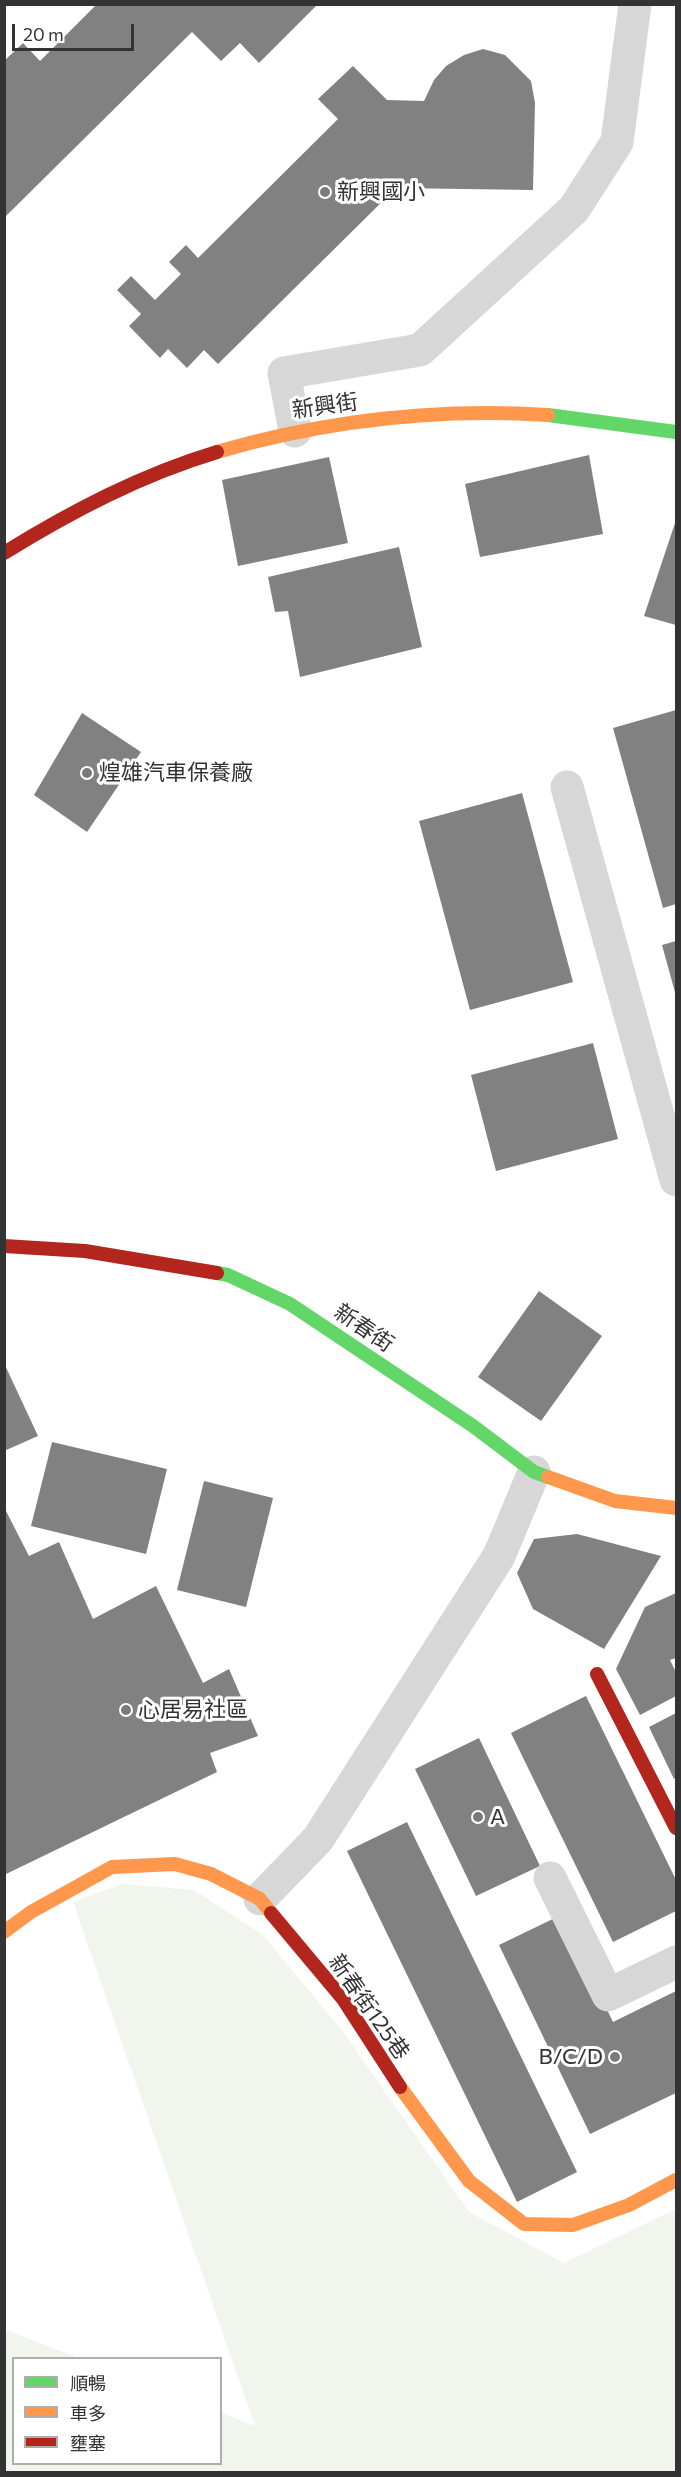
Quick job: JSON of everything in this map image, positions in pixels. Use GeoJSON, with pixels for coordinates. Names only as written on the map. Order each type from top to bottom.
{"type":"FeatureCollection","features":[{"type":"Feature","properties":{"kind":"street"},"geometry":{"type":"LineString","coordinates":[[295,431],[284,373],[420,350],[574,210],[617,142],[635,4]]}},
{"type":"Feature","properties":{"kind":"street","name":"新興街"},"geometry":{"type":"LineString","coordinates":[[4,553],[46,524],[125,484],[208,453],[295,431],[443,413],[538,414],[676,432]]}},
{"type":"Feature","properties":{"kind":"street"},"geometry":{"type":"LineString","coordinates":[[567,787],[676,1180]]}},
{"type":"Feature","properties":{"kind":"street","name":"新春街"},"geometry":{"type":"LineString","coordinates":[[4,1246],[85,1251],[228,1275],[290,1304],[472,1426],[534,1472],[615,1502],[676,1508]]}},
{"type":"Feature","properties":{"kind":"street"},"geometry":{"type":"LineString","coordinates":[[260,1899],[318,1839],[499,1556],[534,1472]]}},
{"type":"Feature","properties":{"kind":"street"},"geometry":{"type":"LineString","coordinates":[[597,1674],[672,1810]]}},
{"type":"Feature","properties":{"kind":"street","name":"新春街125巷"},"geometry":{"type":"LineString","coordinates":[[4,1932],[31,1912],[112,1867],[175,1864],[211,1875],[260,1899],[344,1999],[396,2081],[469,2181],[524,2224],[573,2225],[629,2205],[676,2180]]}},
{"type":"Feature","properties":{"kind":"street"},"geometry":{"type":"LineString","coordinates":[[550,1878],[609,1995],[676,1962]]}},
{"type":"Feature","properties":{"kind":"shaded area"},"geometry":{"type":"Polygon","coordinates":[[[122,1884],[194,1890],[263,1935],[344,2033],[469,2212],[564,2263],[676,2209],[676,2472],[5,2472],[4,2332],[8,2331],[76,2357],[12,2357],[12,2465],[222,2465],[222,2413],[255,2426],[73,1902],[122,1884]]]}},
{"type":"Feature","properties":{"kind":"building"},"geometry":{"type":"Polygon","coordinates":[[[97,4],[318,4],[259,63],[240,43],[221,61],[192,32],[4,218],[4,61],[23,43],[40,61],[97,4]]]}},
{"type":"Feature","properties":{"kind":"building"},"geometry":{"type":"Polygon","coordinates":[[[483,49],[505,55],[531,81],[535,103],[533,190],[396,188],[218,364],[204,350],[187,368],[168,349],[160,358],[129,326],[141,314],[117,290],[131,276],[155,300],[181,274],[169,262],[186,245],[198,258],[338,119],[318,99],[353,66],[387,100],[424,101],[434,80],[446,66],[464,55],[483,49]]]}},
{"type":"Feature","properties":{"kind":"building"},"geometry":{"type":"Polygon","coordinates":[[[589,455],[603,534],[480,557],[465,484],[589,455]]]}},
{"type":"Feature","properties":{"kind":"building"},"geometry":{"type":"Polygon","coordinates":[[[329,457],[348,543],[238,566],[222,480],[329,457]]]}},
{"type":"Feature","properties":{"kind":"building"},"geometry":{"type":"Polygon","coordinates":[[[676,520],[676,625],[644,616],[676,520]]]}},
{"type":"Feature","properties":{"kind":"building"},"geometry":{"type":"Polygon","coordinates":[[[399,547],[422,647],[300,677],[288,611],[275,612],[268,577],[399,547]]]}},
{"type":"Feature","properties":{"kind":"building"},"geometry":{"type":"Polygon","coordinates":[[[676,710],[676,904],[663,908],[613,728],[676,710]]]}},
{"type":"Feature","properties":{"kind":"building","name":"煌雄汽車保養廠"},"geometry":{"type":"Polygon","coordinates":[[[82,713],[141,752],[87,832],[34,795],[82,713]]]}},
{"type":"Feature","properties":{"kind":"building"},"geometry":{"type":"Polygon","coordinates":[[[522,793],[573,982],[470,1010],[419,821],[522,793]]]}},
{"type":"Feature","properties":{"kind":"building"},"geometry":{"type":"Polygon","coordinates":[[[676,941],[676,996],[662,945],[676,941]]]}},
{"type":"Feature","properties":{"kind":"building"},"geometry":{"type":"Polygon","coordinates":[[[593,1043],[618,1139],[496,1171],[471,1075],[593,1043]]]}},
{"type":"Feature","properties":{"kind":"building"},"geometry":{"type":"Polygon","coordinates":[[[539,1291],[602,1336],[541,1421],[478,1377],[539,1291]]]}},
{"type":"Feature","properties":{"kind":"building"},"geometry":{"type":"Polygon","coordinates":[[[4,1363],[38,1436],[4,1451],[4,1363]]]}},
{"type":"Feature","properties":{"kind":"building"},"geometry":{"type":"Polygon","coordinates":[[[52,1442],[167,1469],[146,1554],[31,1526],[52,1442]]]}},
{"type":"Feature","properties":{"kind":"building"},"geometry":{"type":"Polygon","coordinates":[[[204,1481],[273,1498],[246,1607],[177,1590],[204,1481]]]}},
{"type":"Feature","properties":{"kind":"building","name":"心居易社區"},"geometry":{"type":"Polygon","coordinates":[[[4,1507],[29,1556],[59,1542],[93,1619],[156,1586],[203,1683],[229,1669],[258,1736],[210,1753],[217,1772],[4,1875],[4,1507]]]}},
{"type":"Feature","properties":{"kind":"building"},"geometry":{"type":"Polygon","coordinates":[[[577,1534],[661,1556],[604,1649],[533,1609],[517,1573],[534,1539],[577,1534]]]}},
{"type":"Feature","properties":{"kind":"building"},"geometry":{"type":"Polygon","coordinates":[[[676,1593],[676,1658],[670,1660],[676,1672],[676,1696],[640,1715],[616,1669],[645,1607],[676,1593]]]}},
{"type":"Feature","properties":{"kind":"building"},"geometry":{"type":"Polygon","coordinates":[[[586,1696],[676,1880],[676,1911],[613,1942],[511,1733],[586,1696]]]}},
{"type":"Feature","properties":{"kind":"building"},"geometry":{"type":"Polygon","coordinates":[[[676,1713],[676,1778],[674,1779],[649,1727],[676,1713]]]}},
{"type":"Feature","properties":{"kind":"building","name":"A"},"geometry":{"type":"Polygon","coordinates":[[[479,1738],[540,1866],[476,1896],[415,1769],[479,1738]]]}},
{"type":"Feature","properties":{"kind":"building"},"geometry":{"type":"Polygon","coordinates":[[[407,1822],[577,2172],[517,2202],[347,1851],[407,1822]]]}},
{"type":"Feature","properties":{"kind":"building","name":"B/C/D"},"geometry":{"type":"Polygon","coordinates":[[[561,1915],[613,2022],[676,1991],[676,2093],[590,2134],[499,1945],[561,1915]]]}},
{"type":"Feature","properties":{"kind":"traffic: fast"},"geometry":{"type":"LineString","coordinates":[[548,415],[676,432]]}},
{"type":"Feature","properties":{"kind":"traffic: fast"},"geometry":{"type":"LineString","coordinates":[[217,1273],[228,1275],[290,1304],[473,1426],[534,1472],[548,1477]]}},
{"type":"Feature","properties":{"kind":"traffic: slow"},"geometry":{"type":"LineString","coordinates":[[217,452],[298,432],[381,419],[464,413],[548,415]]}},
{"type":"Feature","properties":{"kind":"traffic: slow"},"geometry":{"type":"LineString","coordinates":[[548,1477],[615,1501],[676,1508]]}},
{"type":"Feature","properties":{"kind":"traffic: slow"},"geometry":{"type":"LineString","coordinates":[[4,1932],[31,1912],[112,1867],[175,1864],[211,1874],[260,1899],[271,1913]]}},
{"type":"Feature","properties":{"kind":"traffic: slow"},"geometry":{"type":"LineString","coordinates":[[400,2087],[469,2181],[524,2224],[573,2225],[629,2205],[676,2180]]}},
{"type":"Feature","properties":{"kind":"traffic: jam"},"geometry":{"type":"LineString","coordinates":[[4,553],[107,495],[189,461],[217,452]]}},
{"type":"Feature","properties":{"kind":"traffic: jam"},"geometry":{"type":"LineString","coordinates":[[4,1246],[85,1251],[217,1273]]}},
{"type":"Feature","properties":{"kind":"traffic: jam"},"geometry":{"type":"LineString","coordinates":[[597,1674],[676,1828]]}},
{"type":"Feature","properties":{"kind":"traffic: jam"},"geometry":{"type":"LineString","coordinates":[[271,1913],[343,1999],[400,2087]]}},
{"type":"Feature","properties":{"kind":"place","name":"新興國小"},"geometry":{"type":"Point","coordinates":[325,192]}},
{"type":"Feature","properties":{"kind":"place","name":"煌雄汽車保養廠"},"geometry":{"type":"Point","coordinates":[87,773]}},
{"type":"Feature","properties":{"kind":"place","name":"心居易社區"},"geometry":{"type":"Point","coordinates":[126,1710]}},
{"type":"Feature","properties":{"kind":"place","name":"A"},"geometry":{"type":"Point","coordinates":[478,1817]}},
{"type":"Feature","properties":{"kind":"place","name":"B/C/D"},"geometry":{"type":"Point","coordinates":[615,2057]}}]}
